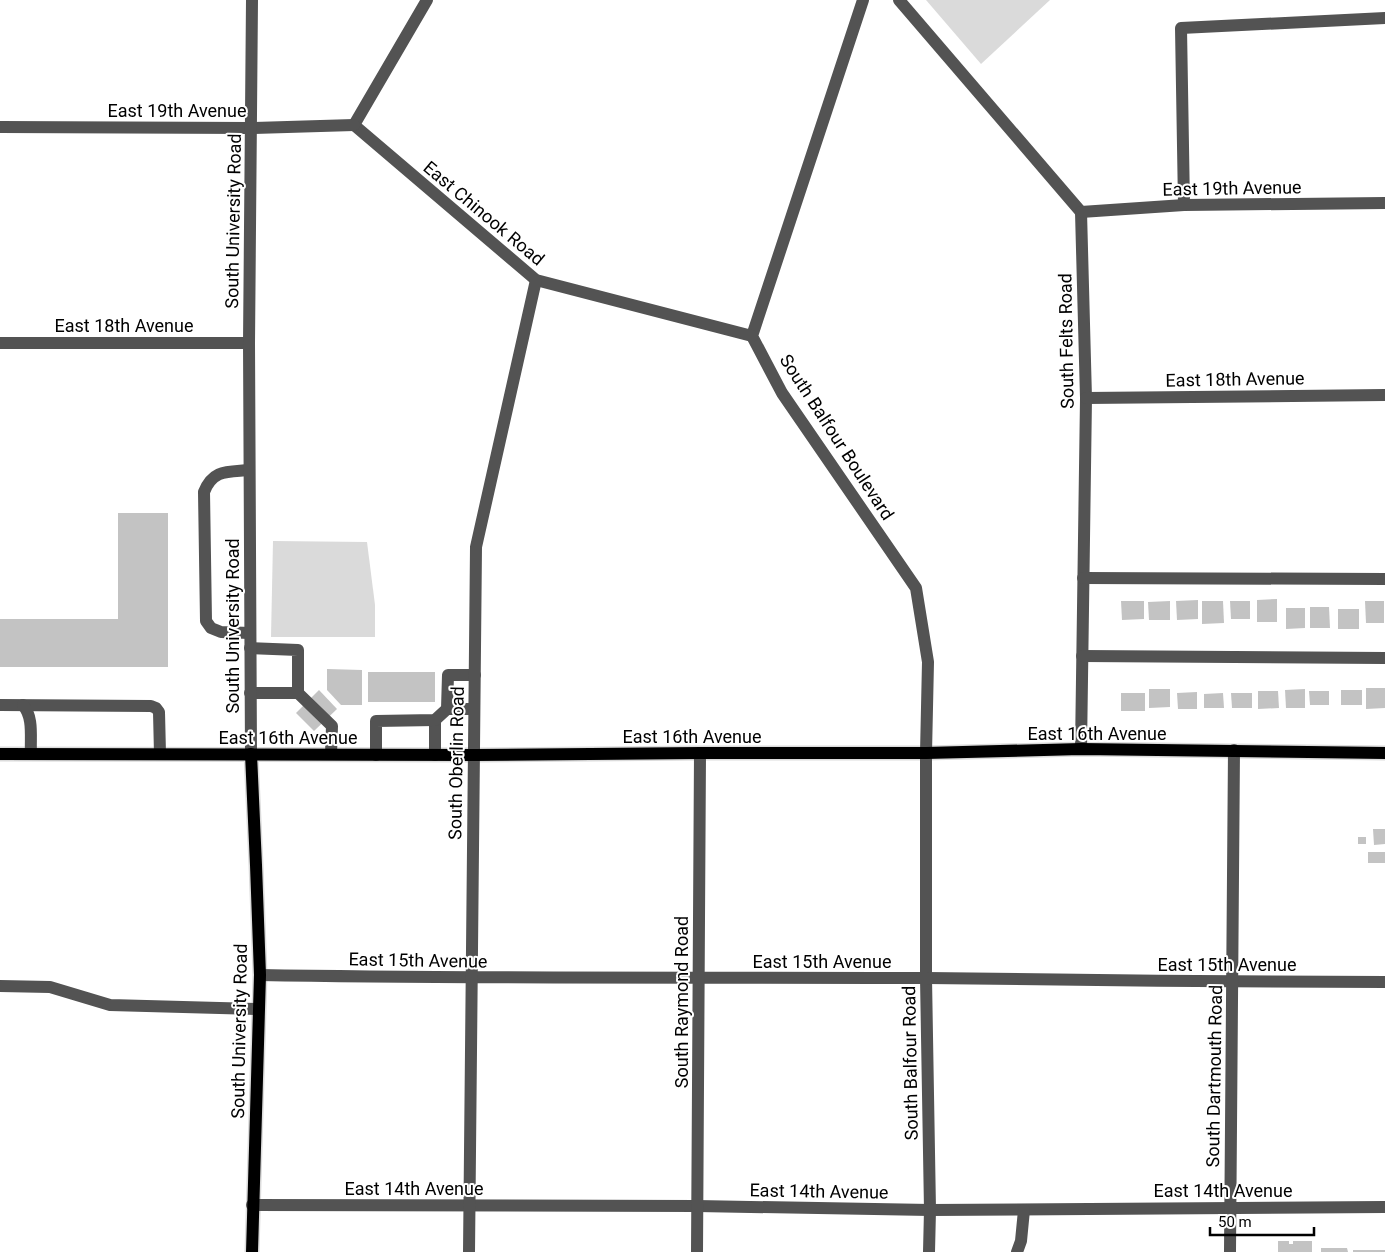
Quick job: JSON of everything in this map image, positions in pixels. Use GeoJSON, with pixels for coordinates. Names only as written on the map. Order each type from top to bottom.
{"type":"FeatureCollection","features":[{"type":"Feature","properties":{"kind":"main road","name":"East 16th Avenue"},"geometry":{"type":"LineString","coordinates":[[0,754],[474,755],[926,753],[1081,749],[1385,753]]}},
{"type":"Feature","properties":{"kind":"main road","name":"South University Road"},"geometry":{"type":"LineString","coordinates":[[250,754],[260,974],[252,1252]]}},
{"type":"Feature","properties":{"kind":"street","name":"South University Road"},"geometry":{"type":"LineString","coordinates":[[250,754],[249,342],[252,0]]}},
{"type":"Feature","properties":{"kind":"street"},"geometry":{"type":"LineString","coordinates":[[354,125],[427,0]]}},
{"type":"Feature","properties":{"kind":"street"},"geometry":{"type":"LineString","coordinates":[[752,336],[864,0]]}},
{"type":"Feature","properties":{"kind":"street"},"geometry":{"type":"LineString","coordinates":[[899,0],[1081,212]]}},
{"type":"Feature","properties":{"kind":"street"},"geometry":{"type":"LineString","coordinates":[[1184,205],[1181,28],[1385,18]]}},
{"type":"Feature","properties":{"kind":"street","name":"East 19th Avenue"},"geometry":{"type":"LineString","coordinates":[[0,127],[252,128],[354,125]]}},
{"type":"Feature","properties":{"kind":"street","name":"East Chinook Road"},"geometry":{"type":"LineString","coordinates":[[354,125],[536,280],[752,336]]}},
{"type":"Feature","properties":{"kind":"street","name":"East 19th Avenue"},"geometry":{"type":"LineString","coordinates":[[1081,212],[1184,205],[1385,203]]}},
{"type":"Feature","properties":{"kind":"street","name":"South Felts Road"},"geometry":{"type":"LineString","coordinates":[[1081,212],[1086,398],[1081,749]]}},
{"type":"Feature","properties":{"kind":"street","name":"South Oberlin Road"},"geometry":{"type":"LineString","coordinates":[[469,1252],[476,547],[536,280]]}},
{"type":"Feature","properties":{"kind":"street","name":"South Balfour Boulevard"},"geometry":{"type":"LineString","coordinates":[[752,336],[782,393],[916,588],[928,662],[926,753]]}},
{"type":"Feature","properties":{"kind":"street","name":"East 18th Avenue"},"geometry":{"type":"LineString","coordinates":[[0,343],[249,342]]}},
{"type":"Feature","properties":{"kind":"street","name":"East 18th Avenue"},"geometry":{"type":"LineString","coordinates":[[1086,398],[1385,395]]}},
{"type":"Feature","properties":{"kind":"street"},"geometry":{"type":"LineString","coordinates":[[249,470],[225,472],[215,475],[208,482],[204,492],[206,621],[211,628],[221,632],[250,633]]}},
{"type":"Feature","properties":{"kind":"street"},"geometry":{"type":"LineString","coordinates":[[1083,578],[1385,578]]}},
{"type":"Feature","properties":{"kind":"street"},"geometry":{"type":"LineString","coordinates":[[250,648],[298,650],[298,693]]}},
{"type":"Feature","properties":{"kind":"street"},"geometry":{"type":"LineString","coordinates":[[1082,656],[1385,658]]}},
{"type":"Feature","properties":{"kind":"street"},"geometry":{"type":"LineString","coordinates":[[376,754],[376,721],[436,720],[447,709],[448,675],[475,675]]}},
{"type":"Feature","properties":{"kind":"street"},"geometry":{"type":"LineString","coordinates":[[250,693],[298,693],[332,726],[331,754]]}},
{"type":"Feature","properties":{"kind":"street"},"geometry":{"type":"LineString","coordinates":[[0,704],[151,706],[159,712],[160,754]]}},
{"type":"Feature","properties":{"kind":"street"},"geometry":{"type":"LineString","coordinates":[[23,705],[28,711],[30,718],[31,754]]}},
{"type":"Feature","properties":{"kind":"street"},"geometry":{"type":"LineString","coordinates":[[447,709],[474,709]]}},
{"type":"Feature","properties":{"kind":"street"},"geometry":{"type":"LineString","coordinates":[[436,720],[436,755]]}},
{"type":"Feature","properties":{"kind":"street","name":"South Dartmouth Road"},"geometry":{"type":"LineString","coordinates":[[1230,1252],[1234,750]]}},
{"type":"Feature","properties":{"kind":"street","name":"South Raymond Road"},"geometry":{"type":"LineString","coordinates":[[697,1252],[700,753]]}},
{"type":"Feature","properties":{"kind":"street","name":"South Balfour Road"},"geometry":{"type":"LineString","coordinates":[[926,753],[929,1252]]}},
{"type":"Feature","properties":{"kind":"street","name":"East 15th Avenue"},"geometry":{"type":"LineString","coordinates":[[260,974],[471,978],[926,978],[1385,982]]}},
{"type":"Feature","properties":{"kind":"street"},"geometry":{"type":"LineString","coordinates":[[0,986],[50,987],[110,1005],[258,1009]]}},
{"type":"Feature","properties":{"kind":"street","name":"East 14th Avenue"},"geometry":{"type":"LineString","coordinates":[[252,1205],[697,1206],[930,1210],[1385,1207]]}},
{"type":"Feature","properties":{"kind":"street"},"geometry":{"type":"LineString","coordinates":[[1017,1252],[1021,1240],[1024,1210]]}},
{"type":"Feature","properties":{"kind":"shaded area"},"geometry":{"type":"Polygon","coordinates":[[[926,0],[1050,0],[981,64],[926,0]]]}},
{"type":"Feature","properties":{"kind":"shaded area"},"geometry":{"type":"Polygon","coordinates":[[[273,541],[367,542],[375,605],[375,637],[271,637],[273,541]]]}},
{"type":"Feature","properties":{"kind":"building"},"geometry":{"type":"Polygon","coordinates":[[[118,513],[168,513],[168,667],[0,667],[0,619],[118,619],[118,513]]]}},
{"type":"Feature","properties":{"kind":"building"},"geometry":{"type":"Polygon","coordinates":[[[1277,599],[1277,622],[1257,622],[1257,600],[1277,599]]]}},
{"type":"Feature","properties":{"kind":"building"},"geometry":{"type":"Polygon","coordinates":[[[1198,600],[1198,619],[1177,620],[1176,601],[1198,600]]]}},
{"type":"Feature","properties":{"kind":"building"},"geometry":{"type":"Polygon","coordinates":[[[1121,601],[1144,601],[1144,619],[1122,620],[1121,601]]]}},
{"type":"Feature","properties":{"kind":"building"},"geometry":{"type":"Polygon","coordinates":[[[1170,601],[1170,620],[1149,620],[1148,602],[1170,601]]]}},
{"type":"Feature","properties":{"kind":"building"},"geometry":{"type":"Polygon","coordinates":[[[1202,601],[1223,601],[1224,623],[1202,624],[1202,601]]]}},
{"type":"Feature","properties":{"kind":"building"},"geometry":{"type":"Polygon","coordinates":[[[1230,601],[1250,601],[1250,619],[1231,619],[1230,601]]]}},
{"type":"Feature","properties":{"kind":"building"},"geometry":{"type":"Polygon","coordinates":[[[1365,601],[1384,601],[1384,623],[1366,623],[1365,601]]]}},
{"type":"Feature","properties":{"kind":"building"},"geometry":{"type":"Polygon","coordinates":[[[1310,607],[1329,607],[1330,628],[1310,628],[1310,607]]]}},
{"type":"Feature","properties":{"kind":"building"},"geometry":{"type":"Polygon","coordinates":[[[1286,608],[1305,608],[1305,628],[1286,629],[1286,608]]]}},
{"type":"Feature","properties":{"kind":"building"},"geometry":{"type":"Polygon","coordinates":[[[1338,609],[1359,609],[1359,629],[1338,629],[1338,609]]]}},
{"type":"Feature","properties":{"kind":"building"},"geometry":{"type":"Polygon","coordinates":[[[327,669],[362,670],[362,705],[341,705],[327,690],[327,669]]]}},
{"type":"Feature","properties":{"kind":"building"},"geometry":{"type":"Polygon","coordinates":[[[368,672],[435,672],[435,702],[368,702],[368,672]]]}},
{"type":"Feature","properties":{"kind":"building"},"geometry":{"type":"Polygon","coordinates":[[[1366,688],[1385,688],[1385,708],[1366,709],[1366,688]]]}},
{"type":"Feature","properties":{"kind":"building"},"geometry":{"type":"Polygon","coordinates":[[[1149,689],[1170,689],[1170,707],[1149,708],[1149,689]]]}},
{"type":"Feature","properties":{"kind":"building"},"geometry":{"type":"Polygon","coordinates":[[[1305,689],[1305,708],[1286,708],[1285,690],[1305,689]]]}},
{"type":"Feature","properties":{"kind":"building"},"geometry":{"type":"Polygon","coordinates":[[[319,690],[337,709],[314,731],[296,713],[319,690]]]}},
{"type":"Feature","properties":{"kind":"building"},"geometry":{"type":"Polygon","coordinates":[[[1341,690],[1362,690],[1362,705],[1341,705],[1341,690]]]}},
{"type":"Feature","properties":{"kind":"building"},"geometry":{"type":"Polygon","coordinates":[[[1258,691],[1278,691],[1279,708],[1258,709],[1258,691]]]}},
{"type":"Feature","properties":{"kind":"building"},"geometry":{"type":"Polygon","coordinates":[[[1309,691],[1329,691],[1329,705],[1310,705],[1309,691]]]}},
{"type":"Feature","properties":{"kind":"building"},"geometry":{"type":"Polygon","coordinates":[[[1197,692],[1197,709],[1178,709],[1177,693],[1197,692]]]}},
{"type":"Feature","properties":{"kind":"building"},"geometry":{"type":"Polygon","coordinates":[[[1121,693],[1145,693],[1145,711],[1121,711],[1121,693]]]}},
{"type":"Feature","properties":{"kind":"building"},"geometry":{"type":"Polygon","coordinates":[[[1223,693],[1224,708],[1204,708],[1204,694],[1223,693]]]}},
{"type":"Feature","properties":{"kind":"building"},"geometry":{"type":"Polygon","coordinates":[[[1231,693],[1252,693],[1252,708],[1232,708],[1231,693]]]}},
{"type":"Feature","properties":{"kind":"building"},"geometry":{"type":"Polygon","coordinates":[[[1373,829],[1385,829],[1385,844],[1374,845],[1373,829]]]}},
{"type":"Feature","properties":{"kind":"building"},"geometry":{"type":"Polygon","coordinates":[[[1358,837],[1366,837],[1366,844],[1358,844],[1358,837]]]}},
{"type":"Feature","properties":{"kind":"building"},"geometry":{"type":"Polygon","coordinates":[[[1368,852],[1385,852],[1385,863],[1368,863],[1368,852]]]}},
{"type":"Feature","properties":{"kind":"building"},"geometry":{"type":"Polygon","coordinates":[[[1278,1241],[1289,1241],[1289,1244],[1293,1244],[1293,1241],[1312,1241],[1312,1252],[1278,1252],[1278,1241]]]}},
{"type":"Feature","properties":{"kind":"building"},"geometry":{"type":"Polygon","coordinates":[[[1321,1248],[1347,1248],[1348,1252],[1321,1252],[1321,1248]]]}},
{"type":"Feature","properties":{"kind":"building"},"geometry":{"type":"Polygon","coordinates":[[[1353,1250],[1385,1250],[1385,1252],[1353,1252],[1353,1250]]]}}]}
